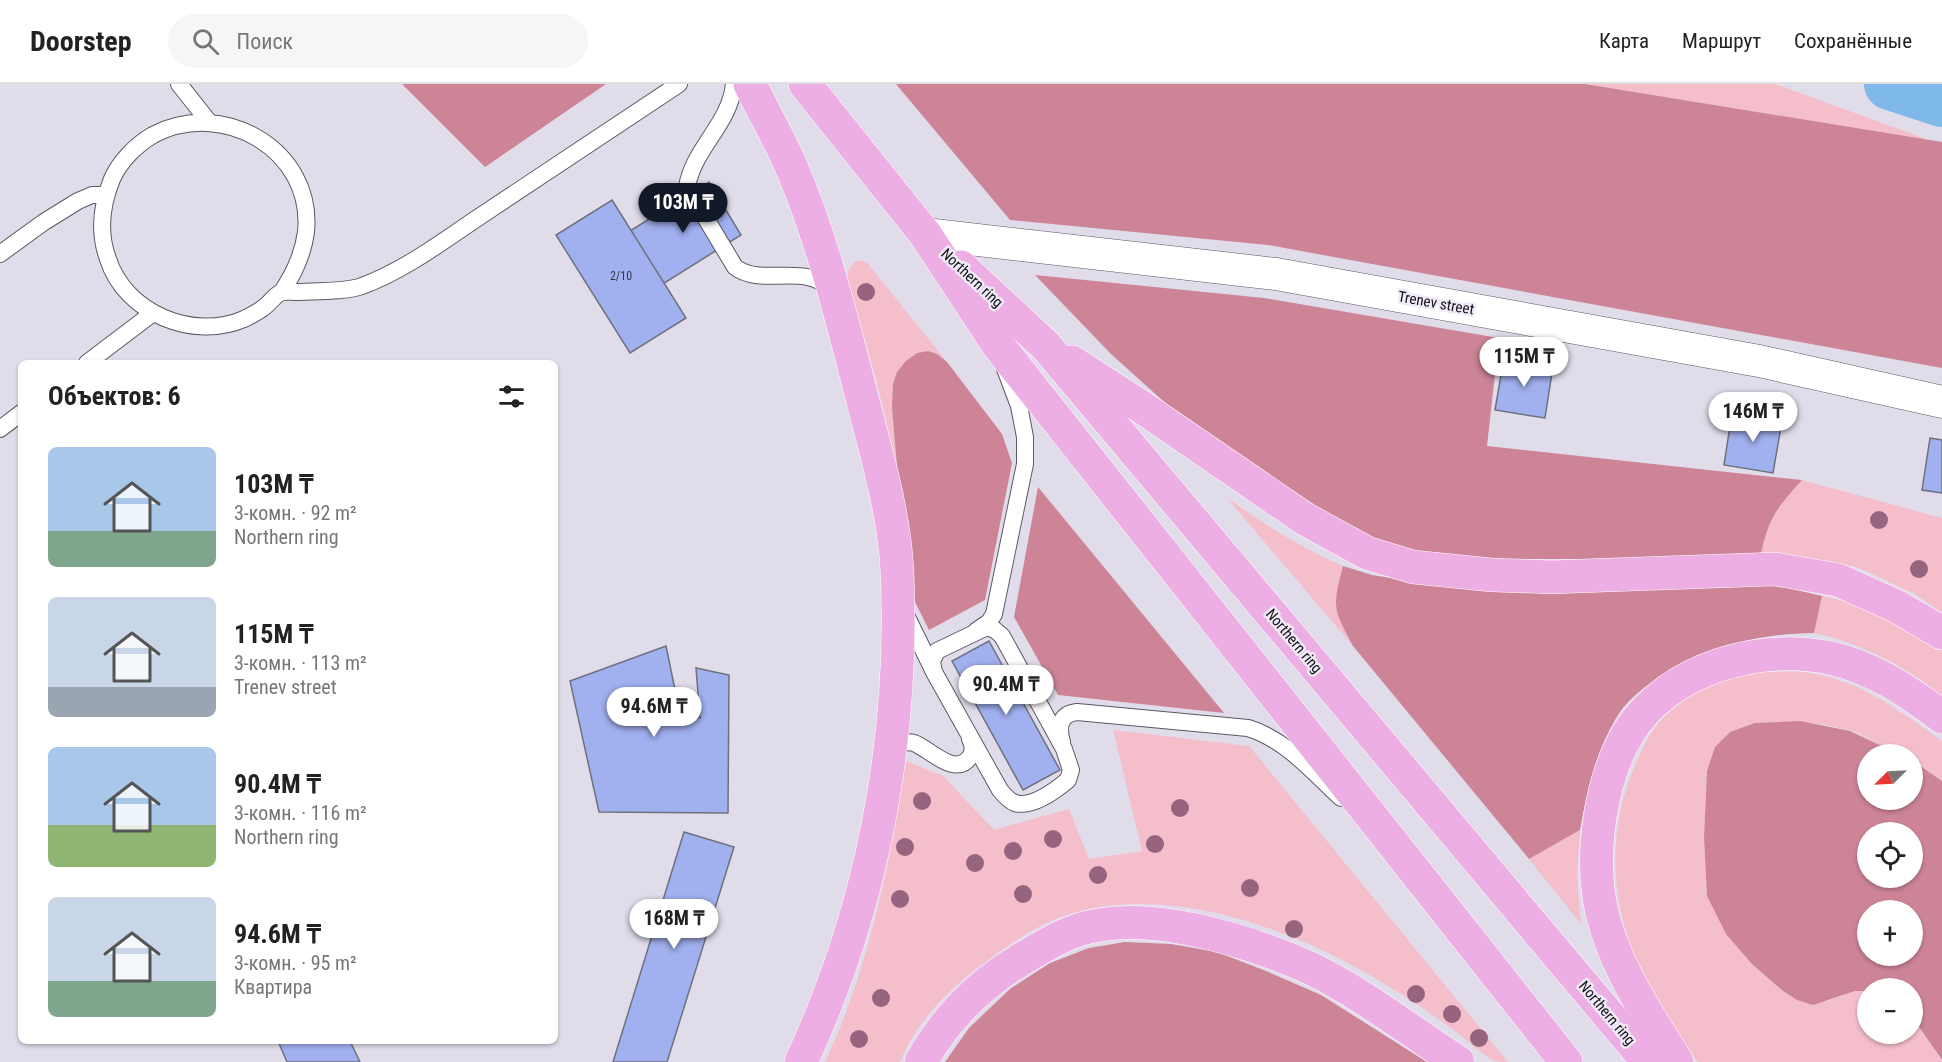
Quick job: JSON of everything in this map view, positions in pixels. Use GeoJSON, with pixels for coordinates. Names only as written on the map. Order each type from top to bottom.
{"type":"FeatureCollection","features":[{"type":"Feature","properties":{"kind":"main road"},"geometry":{"type":"LineString","coordinates":[[750,84],[790,165],[812,222],[837,304],[890,507],[897,569],[898,663],[889,758],[874,844],[855,918],[833,989],[801,1062]]}},
{"type":"Feature","properties":{"kind":"main road","name":"Northern ring"},"geometry":{"type":"LineString","coordinates":[[805,84],[926,234],[998,345],[1566,1062]]}},
{"type":"Feature","properties":{"kind":"main road","name":"Northern ring"},"geometry":{"type":"LineString","coordinates":[[926,234],[1046,346],[1648,1062]]}},
{"type":"Feature","properties":{"kind":"main road"},"geometry":{"type":"LineString","coordinates":[[1046,346],[1140,406],[1305,519],[1367,554],[1413,567],[1492,575],[1552,577],[1775,570],[1838,580],[1896,606],[1942,633]]}},
{"type":"Feature","properties":{"kind":"main road"},"geometry":{"type":"LineString","coordinates":[[1677,1062],[1624,971],[1610,939],[1601,908],[1596,841],[1601,808],[1609,779],[1629,732],[1659,699],[1681,684],[1726,662],[1775,653],[1831,658],[1859,666],[1882,677],[1942,717]]}},
{"type":"Feature","properties":{"kind":"main road"},"geometry":{"type":"LineString","coordinates":[[921,1062],[954,1013],[1010,966],[1046,944],[1079,930],[1114,923],[1174,925],[1263,949],[1312,970],[1349,990],[1458,1062]]}},
{"type":"Feature","properties":{"kind":"street","name":"Trenev street"},"geometry":{"type":"LineString","coordinates":[[926,234],[1276,274],[1758,361],[1942,402]]}},
{"type":"Feature","properties":{"kind":"lane"},"geometry":{"type":"LineString","coordinates":[[179,84],[209,122]]}},
{"type":"Feature","properties":{"kind":"lane"},"geometry":{"type":"LineString","coordinates":[[281,292],[360,288],[416,259],[679,84]]}},
{"type":"Feature","properties":{"kind":"lane"},"geometry":{"type":"LineString","coordinates":[[734,84],[726,115],[693,167],[687,187],[735,267],[752,275],[818,279],[831,290],[837,304]]}},
{"type":"Feature","properties":{"kind":"lane"},"geometry":{"type":"LineString","coordinates":[[209,122],[232,126],[254,135],[272,148],[287,165],[298,185],[305,207],[306,230],[302,253],[293,274],[281,292],[263,308],[242,320],[220,326],[197,327],[174,322],[153,313],[134,299],[119,282],[108,262],[102,240],[101,217],[105,195],[114,174],[128,155],[145,140],[165,129],[187,123],[209,122]]}},
{"type":"Feature","properties":{"kind":"lane"},"geometry":{"type":"LineString","coordinates":[[0,254],[78,201],[92,195],[105,195]]}},
{"type":"Feature","properties":{"kind":"lane"},"geometry":{"type":"LineString","coordinates":[[91,360],[153,313]]}},
{"type":"Feature","properties":{"kind":"lane"},"geometry":{"type":"LineString","coordinates":[[934,672],[932,661],[934,655],[976,631],[994,614],[1025,464],[1019,406],[998,345]]}},
{"type":"Feature","properties":{"kind":"lane"},"geometry":{"type":"LineString","coordinates":[[0,429],[18,415]]}},
{"type":"Feature","properties":{"kind":"lane"},"geometry":{"type":"LineString","coordinates":[[897,569],[903,604],[909,622],[934,672],[1000,790],[1007,798],[1016,803],[1035,800],[1068,780],[1071,770],[1059,734],[1059,726],[1063,718],[1071,713],[1248,728],[1264,733],[1285,746],[1404,857]]}},
{"type":"Feature","properties":{"kind":"lane"},"geometry":{"type":"LineString","coordinates":[[976,631],[987,627],[1002,636],[1064,749]]}},
{"type":"Feature","properties":{"kind":"lane"},"geometry":{"type":"LineString","coordinates":[[889,758],[896,745],[909,742],[950,764],[963,763],[973,752],[968,732]]}},
{"type":"Feature","properties":{"kind":"shaded area"},"geometry":{"type":"Polygon","coordinates":[[[402,84],[606,84],[485,167],[402,84]]]}},
{"type":"Feature","properties":{"kind":"shaded area"},"geometry":{"type":"Polygon","coordinates":[[[896,84],[1585,84],[1942,142],[1942,368],[1268,245],[1010,220],[896,84]]]}},
{"type":"Feature","properties":{"kind":"shaded area"},"geometry":{"type":"Polygon","coordinates":[[[1585,84],[1775,84],[1929,140],[1585,84]]]}},
{"type":"Feature","properties":{"kind":"shaded area"},"geometry":{"type":"Polygon","coordinates":[[[855,261],[868,264],[947,362],[937,354],[928,351],[917,353],[906,361],[892,408],[897,466],[876,379],[848,283],[848,271],[855,261]]]}},
{"type":"Feature","properties":{"kind":"shaded area"},"geometry":{"type":"Polygon","coordinates":[[[1035,275],[1264,298],[1499,338],[1487,446],[1802,480],[1774,516],[1766,534],[1760,559],[1479,559],[1424,554],[1384,543],[1348,527],[1182,418],[1111,354],[1035,275]]]}},
{"type":"Feature","properties":{"kind":"shaded area"},"geometry":{"type":"Polygon","coordinates":[[[928,351],[937,354],[947,362],[1002,434],[1012,463],[985,600],[929,630],[913,598],[892,408],[893,384],[897,372],[917,353],[928,351]]]}},
{"type":"Feature","properties":{"kind":"shaded area"},"geometry":{"type":"Polygon","coordinates":[[[1802,480],[1942,518],[1942,613],[1915,594],[1857,567],[1816,561],[1760,559],[1766,534],[1774,516],[1802,480]]]}},
{"type":"Feature","properties":{"kind":"shaded area"},"geometry":{"type":"Polygon","coordinates":[[[1038,487],[1224,713],[1058,695],[1014,617],[1038,487]]]}},
{"type":"Feature","properties":{"kind":"shaded area"},"geometry":{"type":"Polygon","coordinates":[[[1227,498],[1283,535],[1343,566],[1336,607],[1341,623],[1353,646],[1227,498]]]}},
{"type":"Feature","properties":{"kind":"shaded area"},"geometry":{"type":"Polygon","coordinates":[[[1343,566],[1372,575],[1428,584],[1731,582],[1784,587],[1822,596],[1814,633],[1752,639],[1713,650],[1675,668],[1633,697],[1619,714],[1602,746],[1589,787],[1580,830],[1529,859],[1353,646],[1336,608],[1337,591],[1343,566]]]}},
{"type":"Feature","properties":{"kind":"shaded area"},"geometry":{"type":"Polygon","coordinates":[[[1822,596],[1864,606],[1942,645],[1942,696],[1913,674],[1865,649],[1814,633],[1822,596]]]}},
{"type":"Feature","properties":{"kind":"shaded area"},"geometry":{"type":"Polygon","coordinates":[[[1761,672],[1822,675],[1859,688],[1876,697],[1942,741],[1942,781],[1923,768],[1923,744],[1879,744],[1848,730],[1802,722],[1756,723],[1707,771],[1704,837],[1707,896],[1752,964],[1797,1000],[1828,1001],[1857,991],[1857,1044],[1923,1044],[1923,1031],[1942,1062],[1698,1062],[1661,1010],[1633,952],[1620,905],[1616,880],[1616,856],[1621,808],[1637,761],[1657,725],[1677,706],[1699,691],[1734,678],[1761,672]]]}},
{"type":"Feature","properties":{"kind":"shaded area"},"geometry":{"type":"Polygon","coordinates":[[[1800,721],[1850,731],[1878,744],[1857,744],[1857,810],[1923,810],[1923,768],[1942,781],[1942,1060],[1923,1032],[1923,978],[1857,978],[1857,991],[1813,1005],[1797,1000],[1783,991],[1752,964],[1726,934],[1707,896],[1704,837],[1707,771],[1715,747],[1730,732],[1755,723],[1800,721]]]}},
{"type":"Feature","properties":{"kind":"shaded area"},"geometry":{"type":"Polygon","coordinates":[[[1113,730],[1249,746],[1508,1062],[1490,1058],[1442,1021],[1404,996],[1308,943],[1233,917],[1155,904],[1117,905],[1080,911],[1054,920],[1018,939],[971,973],[935,1006],[915,1032],[900,1062],[825,1062],[854,990],[876,915],[906,761],[943,776],[994,830],[1069,809],[1089,859],[1142,851],[1113,730]]]}},
{"type":"Feature","properties":{"kind":"shaded area"},"geometry":{"type":"Polygon","coordinates":[[[1580,830],[1577,876],[1581,924],[1529,859],[1580,830]]]}},
{"type":"Feature","properties":{"kind":"shaded area"},"geometry":{"type":"Polygon","coordinates":[[[1125,942],[1171,944],[1217,952],[1266,971],[1321,995],[1427,1062],[945,1062],[969,1028],[1010,989],[1050,963],[1089,948],[1125,942]]]}},
{"type":"Feature","properties":{"kind":"building"},"geometry":{"type":"Polygon","coordinates":[[[709,182],[741,235],[658,287],[625,234],[709,182]]]}},
{"type":"Feature","properties":{"kind":"building"},"geometry":{"type":"Polygon","coordinates":[[[612,200],[686,318],[630,353],[556,235],[612,200]]]}},
{"type":"Feature","properties":{"kind":"building"},"geometry":{"type":"Polygon","coordinates":[[[1504,358],[1553,366],[1545,418],[1495,410],[1504,358]]]}},
{"type":"Feature","properties":{"kind":"building"},"geometry":{"type":"Polygon","coordinates":[[[1732,413],[1782,421],[1773,473],[1724,465],[1732,413]]]}},
{"type":"Feature","properties":{"kind":"building"},"geometry":{"type":"Polygon","coordinates":[[[1930,438],[1942,440],[1942,493],[1922,490],[1930,438]]]}},
{"type":"Feature","properties":{"kind":"building"},"geometry":{"type":"Polygon","coordinates":[[[989,641],[1060,770],[1023,790],[952,661],[989,641]]]}},
{"type":"Feature","properties":{"kind":"building"},"geometry":{"type":"Polygon","coordinates":[[[666,646],[680,714],[700,718],[696,668],[729,675],[728,813],[599,812],[570,681],[666,646]]]}},
{"type":"Feature","properties":{"kind":"building"},"geometry":{"type":"Polygon","coordinates":[[[684,832],[734,847],[667,1062],[613,1062],[684,832]]]}},
{"type":"Feature","properties":{"kind":"building"},"geometry":{"type":"Polygon","coordinates":[[[279,1044],[351,1044],[360,1062],[287,1062],[279,1044]]]}},
{"type":"Feature","properties":{"kind":"waterway"},"geometry":{"type":"LineString","coordinates":[[1890,84],[1942,101]]}}]}
